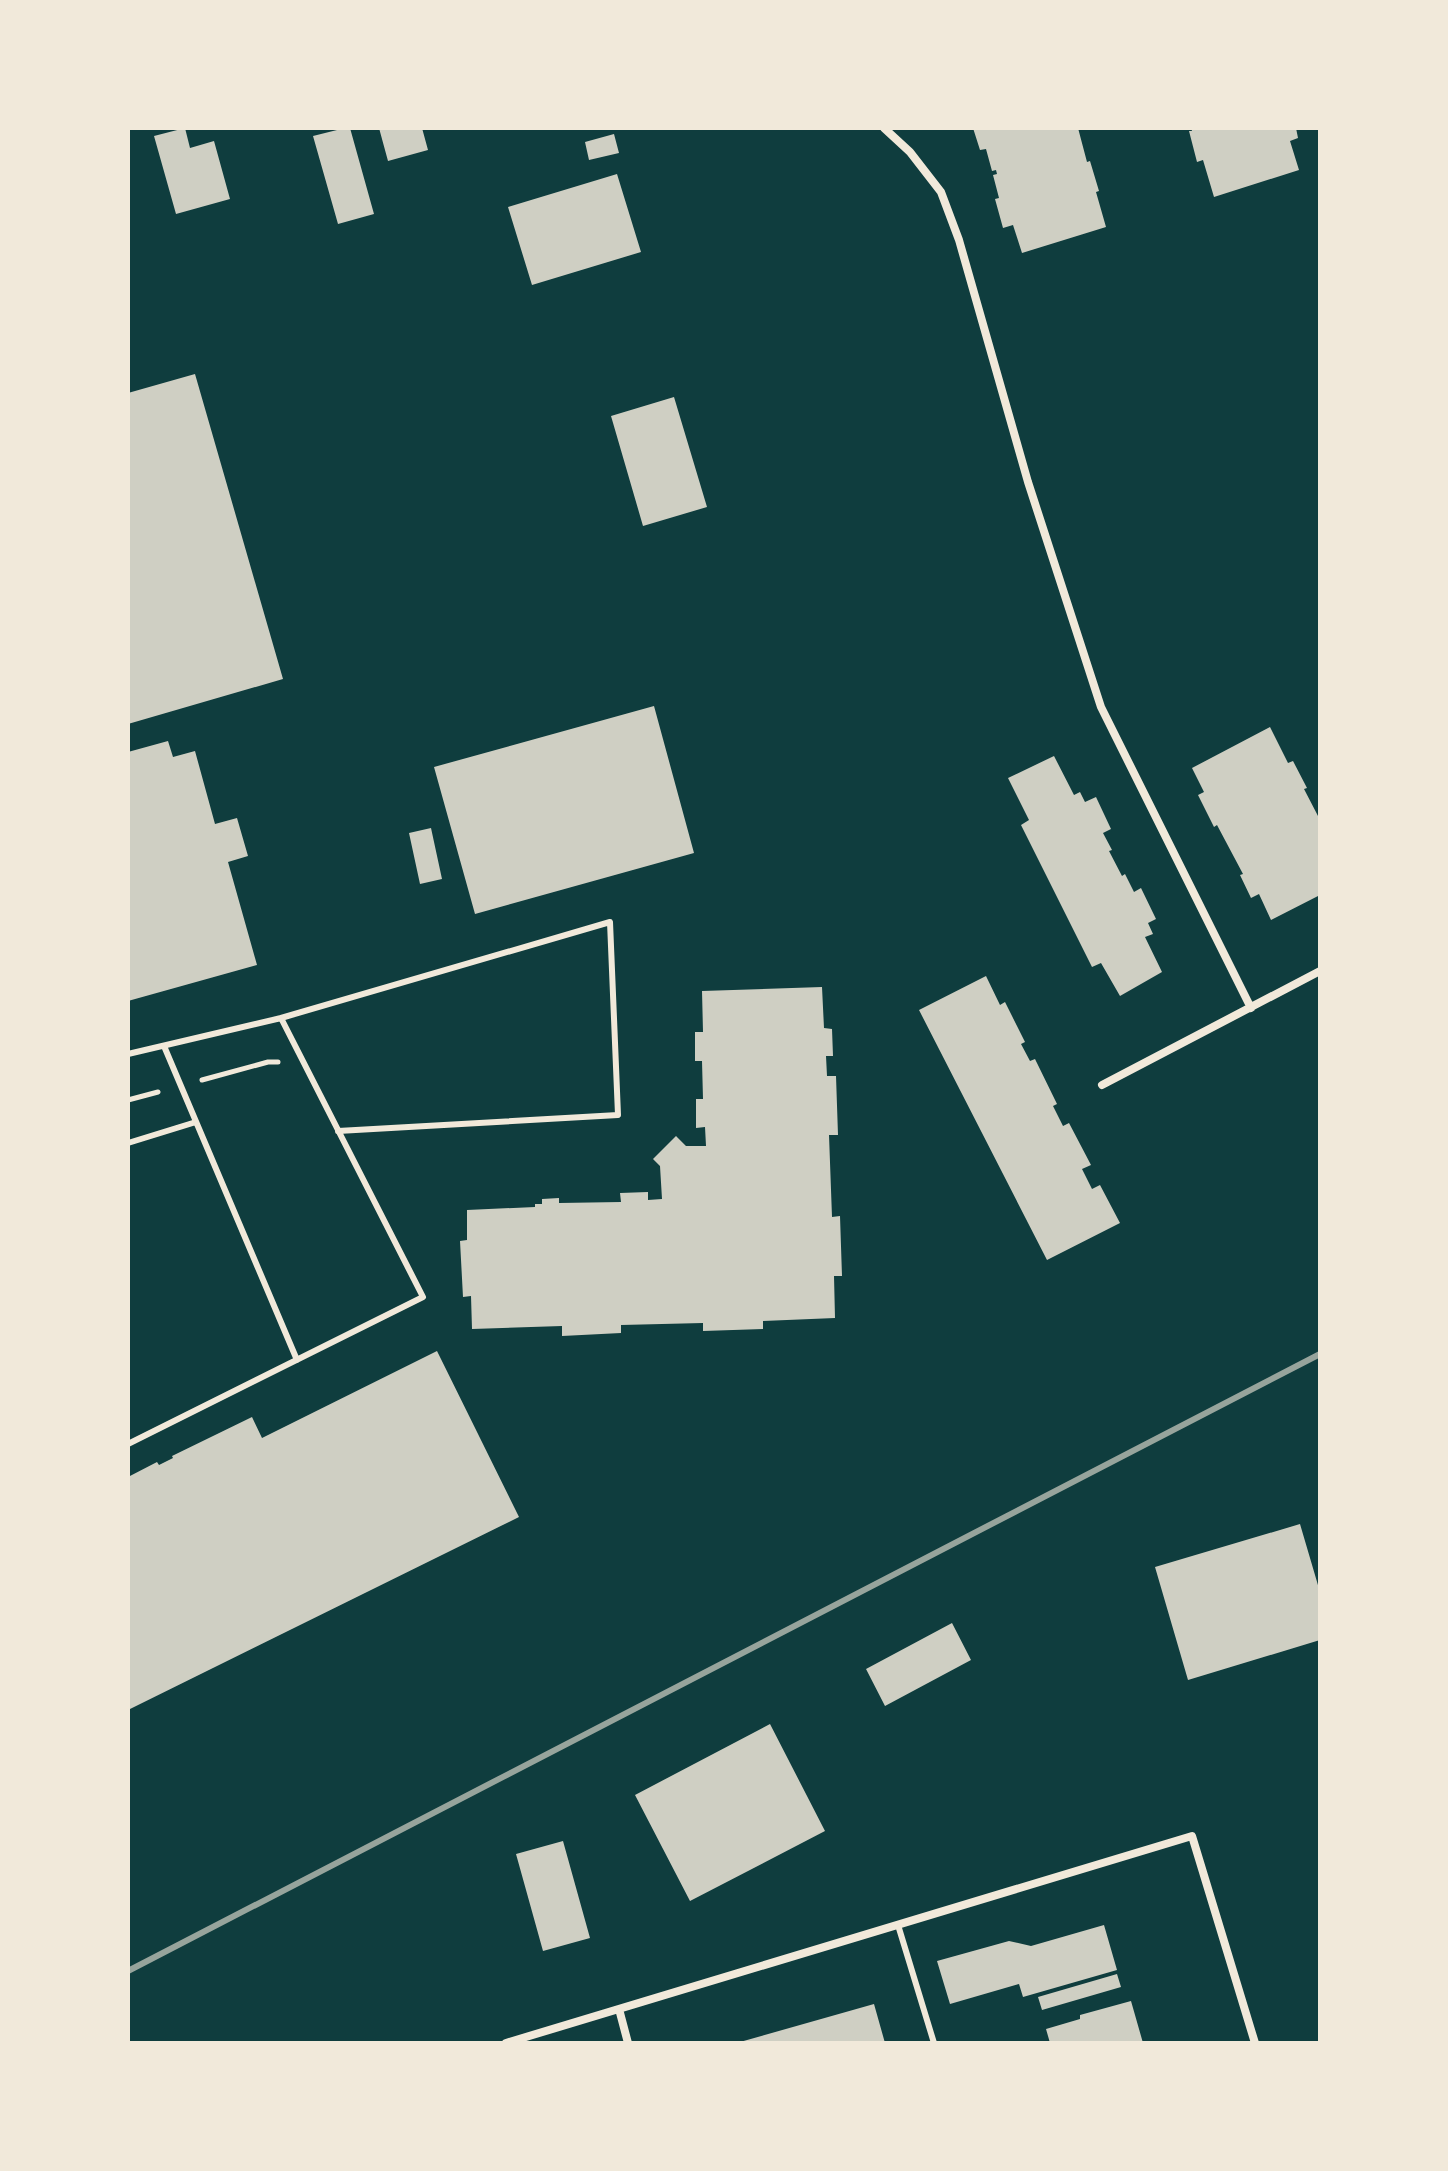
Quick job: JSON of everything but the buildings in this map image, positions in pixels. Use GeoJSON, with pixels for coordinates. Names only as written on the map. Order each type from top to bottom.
{"type":"FeatureCollection","features":[{"type":"Feature","properties":{"kind":"street"},"geometry":{"type":"LineString","coordinates":[[884,128],[910,152],[941,192],[959,240],[1028,482],[1101,707],[1251,1008]]}},
{"type":"Feature","properties":{"kind":"street"},"geometry":{"type":"LineString","coordinates":[[1102,1085],[1320,971]]}},
{"type":"Feature","properties":{"kind":"street"},"geometry":{"type":"LineString","coordinates":[[506,2043],[1192,1836],[1255,2043]]}},
{"type":"Feature","properties":{"kind":"street"},"geometry":{"type":"LineString","coordinates":[[619,2009],[628,2043]]}},
{"type":"Feature","properties":{"kind":"lane"},"geometry":{"type":"LineString","coordinates":[[128,1054],[281,1018],[610,922],[618,1115],[338,1131]]}},
{"type":"Feature","properties":{"kind":"lane"},"geometry":{"type":"LineString","coordinates":[[128,1444],[423,1297],[281,1018]]}},
{"type":"Feature","properties":{"kind":"lane"},"geometry":{"type":"LineString","coordinates":[[164,1046],[297,1360]]}},
{"type":"Feature","properties":{"kind":"lane"},"geometry":{"type":"LineString","coordinates":[[128,1143],[196,1122]]}},
{"type":"Feature","properties":{"kind":"lane"},"geometry":{"type":"LineString","coordinates":[[898,1925],[934,2043]]}},
{"type":"Feature","properties":{"kind":"path"},"geometry":{"type":"LineString","coordinates":[[203,1080],[268,1062]]}},
{"type":"Feature","properties":{"kind":"path"},"geometry":{"type":"LineString","coordinates":[[128,1100],[153,1093]]}},
{"type":"Feature","properties":{"kind":"railway"},"geometry":{"type":"LineString","coordinates":[[128,1971],[1320,1354]]}}]}
